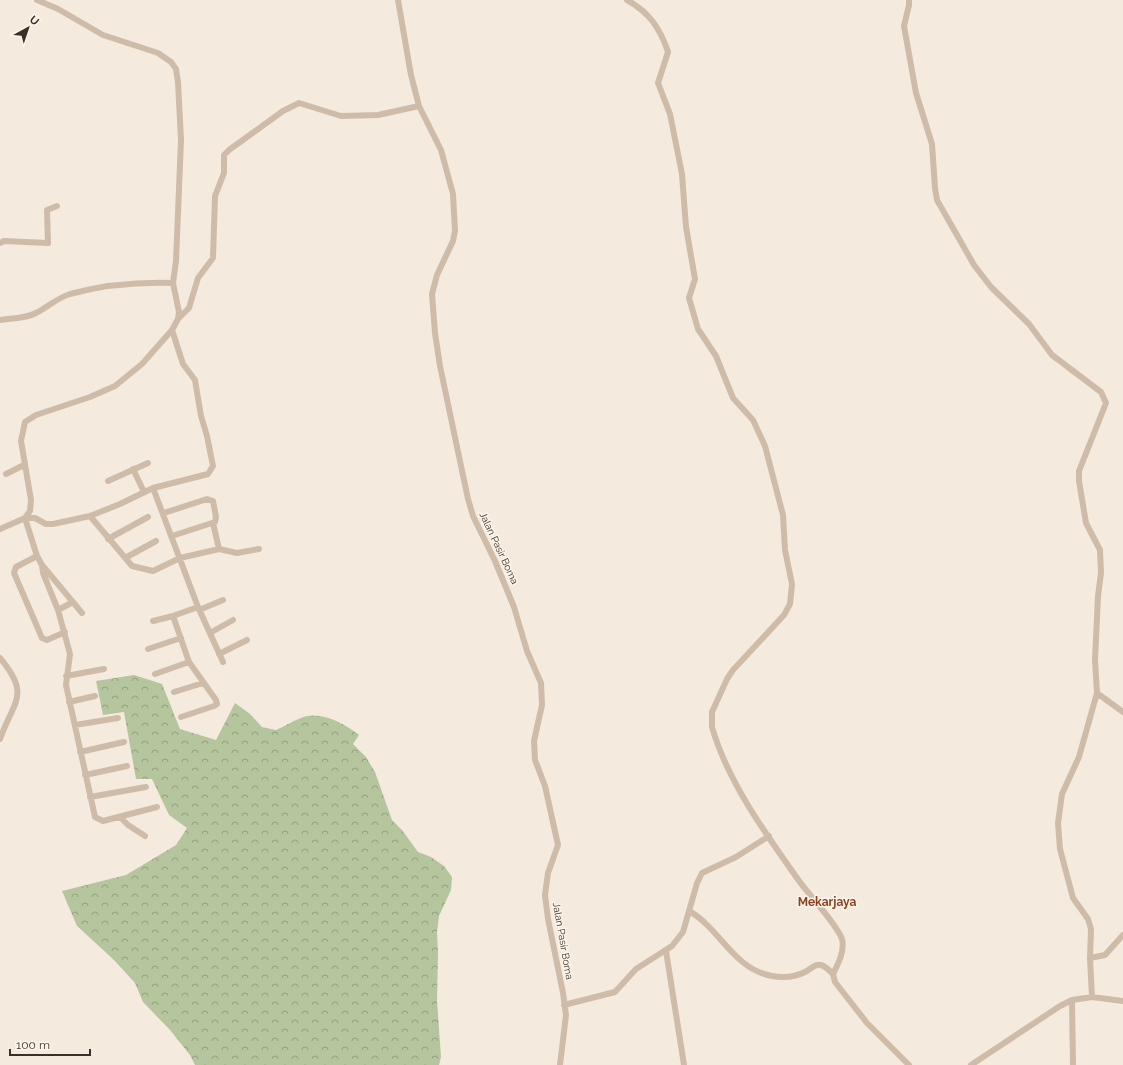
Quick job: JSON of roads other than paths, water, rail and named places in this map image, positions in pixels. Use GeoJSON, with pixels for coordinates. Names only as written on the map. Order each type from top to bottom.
{"type":"FeatureCollection","features":[{"type":"Feature","properties":{"kind":"street"},"geometry":{"type":"LineString","coordinates":[[37,0],[103,35],[158,53],[171,62],[176,69],[181,140],[176,261],[173,283],[177,298],[178,319]]}},
{"type":"Feature","properties":{"kind":"street","name":"Jalan Pasir Boma"},"geometry":{"type":"LineString","coordinates":[[398,0],[405,42],[419,106],[441,150],[453,194],[455,231],[453,241],[437,275],[432,294],[439,359],[468,499],[473,516],[514,607],[526,651],[542,684],[542,705],[534,741],[535,760],[545,786],[558,845],[548,873],[545,895],[549,926],[566,1015],[560,1065]]}},
{"type":"Feature","properties":{"kind":"street"},"geometry":{"type":"LineString","coordinates":[[628,0],[648,14],[658,30],[668,52],[658,83],[670,114],[682,174],[686,227],[694,279],[689,298],[698,329],[716,356],[733,398],[752,420],[762,439],[783,515],[785,550],[792,584],[790,604],[776,625],[733,670],[711,716],[714,734],[738,789],[797,878],[840,934],[842,943],[841,956],[833,974]]}},
{"type":"Feature","properties":{"kind":"street"},"geometry":{"type":"LineString","coordinates":[[908,0],[909,5],[904,26],[916,93],[932,144],[937,200],[974,265],[994,291],[1029,324],[1052,355],[1101,392],[1106,403],[1079,471],[1079,481],[1086,523],[1100,550],[1101,567],[1095,660],[1097,693],[1080,757],[1062,794],[1058,823],[1060,849],[1073,898],[1088,918],[1091,929],[1090,958],[1092,997]]}},
{"type":"Feature","properties":{"kind":"street"},"geometry":{"type":"LineString","coordinates":[[25,518],[30,511],[31,500],[24,465],[21,437],[25,422],[28,418],[110,389],[142,364],[172,330],[178,319],[189,308],[198,278],[213,258],[215,196],[224,173],[224,156],[229,150],[283,110],[299,103],[341,116],[378,115],[419,106]]}},
{"type":"Feature","properties":{"kind":"street"},"geometry":{"type":"LineString","coordinates":[[0,243],[4,241],[48,243],[47,210],[57,206]]}},
{"type":"Feature","properties":{"kind":"street"},"geometry":{"type":"LineString","coordinates":[[0,320],[35,314],[55,301],[84,291],[105,287],[173,283]]}},
{"type":"Feature","properties":{"kind":"street"},"geometry":{"type":"LineString","coordinates":[[0,529],[25,518],[35,518],[46,524],[53,524],[90,516],[120,504],[153,488],[208,474],[214,466],[201,416],[195,380],[183,364],[172,330]]}},
{"type":"Feature","properties":{"kind":"street"},"geometry":{"type":"LineString","coordinates":[[108,482],[148,463]]}},
{"type":"Feature","properties":{"kind":"street"},"geometry":{"type":"LineString","coordinates":[[6,474],[24,465]]}},
{"type":"Feature","properties":{"kind":"street"},"geometry":{"type":"LineString","coordinates":[[133,469],[144,492]]}},
{"type":"Feature","properties":{"kind":"street"},"geometry":{"type":"LineString","coordinates":[[153,488],[164,513],[198,608],[223,662]]}},
{"type":"Feature","properties":{"kind":"street"},"geometry":{"type":"LineString","coordinates":[[164,513],[210,499],[212,501],[216,521],[172,536]]}},
{"type":"Feature","properties":{"kind":"street"},"geometry":{"type":"LineString","coordinates":[[90,516],[124,558],[135,568],[153,571],[180,558],[219,549],[237,553],[259,549]]}},
{"type":"Feature","properties":{"kind":"street"},"geometry":{"type":"LineString","coordinates":[[108,539],[148,517]]}},
{"type":"Feature","properties":{"kind":"street"},"geometry":{"type":"LineString","coordinates":[[25,518],[37,556],[42,565],[82,613]]}},
{"type":"Feature","properties":{"kind":"street"},"geometry":{"type":"LineString","coordinates":[[213,523],[219,549]]}},
{"type":"Feature","properties":{"kind":"street"},"geometry":{"type":"LineString","coordinates":[[124,558],[156,541]]}},
{"type":"Feature","properties":{"kind":"street"},"geometry":{"type":"LineString","coordinates":[[37,556],[16,567],[14,573],[42,638],[47,640],[65,632]]}},
{"type":"Feature","properties":{"kind":"street"},"geometry":{"type":"LineString","coordinates":[[42,565],[43,573],[65,632],[70,654],[66,676],[69,702],[90,798],[97,819],[103,821],[157,808]]}},
{"type":"Feature","properties":{"kind":"street"},"geometry":{"type":"LineString","coordinates":[[154,621],[223,600]]}},
{"type":"Feature","properties":{"kind":"street"},"geometry":{"type":"LineString","coordinates":[[58,610],[73,602]]}},
{"type":"Feature","properties":{"kind":"street"},"geometry":{"type":"LineString","coordinates":[[173,616],[189,662],[216,700],[216,706],[181,717]]}},
{"type":"Feature","properties":{"kind":"street"},"geometry":{"type":"LineString","coordinates":[[210,633],[233,620]]}},
{"type":"Feature","properties":{"kind":"street"},"geometry":{"type":"LineString","coordinates":[[148,649],[181,638]]}},
{"type":"Feature","properties":{"kind":"street"},"geometry":{"type":"LineString","coordinates":[[219,654],[247,640]]}},
{"type":"Feature","properties":{"kind":"street"},"geometry":{"type":"LineString","coordinates":[[0,658],[13,673],[18,692],[16,701],[0,740]]}},
{"type":"Feature","properties":{"kind":"street"},"geometry":{"type":"LineString","coordinates":[[155,674],[189,662]]}},
{"type":"Feature","properties":{"kind":"street"},"geometry":{"type":"LineString","coordinates":[[66,676],[104,669]]}},
{"type":"Feature","properties":{"kind":"street"},"geometry":{"type":"LineString","coordinates":[[174,692],[203,683]]}},
{"type":"Feature","properties":{"kind":"street"},"geometry":{"type":"LineString","coordinates":[[1097,693],[1123,712]]}},
{"type":"Feature","properties":{"kind":"street"},"geometry":{"type":"LineString","coordinates":[[69,702],[95,696]]}},
{"type":"Feature","properties":{"kind":"street"},"geometry":{"type":"LineString","coordinates":[[75,725],[118,718]]}},
{"type":"Feature","properties":{"kind":"street"},"geometry":{"type":"LineString","coordinates":[[80,752],[124,742]]}},
{"type":"Feature","properties":{"kind":"street"},"geometry":{"type":"LineString","coordinates":[[85,775],[127,766]]}},
{"type":"Feature","properties":{"kind":"street"},"geometry":{"type":"LineString","coordinates":[[90,798],[146,787]]}},
{"type":"Feature","properties":{"kind":"street"},"geometry":{"type":"LineString","coordinates":[[120,817],[128,825],[145,836]]}},
{"type":"Feature","properties":{"kind":"street"},"geometry":{"type":"LineString","coordinates":[[564,1005],[615,992],[636,969],[666,951],[680,937],[697,883],[702,873],[736,856],[769,836]]}},
{"type":"Feature","properties":{"kind":"street"},"geometry":{"type":"LineString","coordinates":[[689,911],[698,916],[717,934],[733,955],[753,968],[771,976],[789,977],[805,972],[818,964],[822,965],[833,974],[835,982],[867,1023],[909,1065]]}},
{"type":"Feature","properties":{"kind":"street"},"geometry":{"type":"LineString","coordinates":[[1090,958],[1105,955],[1123,935]]}},
{"type":"Feature","properties":{"kind":"street"},"geometry":{"type":"LineString","coordinates":[[666,951],[684,1065]]}},
{"type":"Feature","properties":{"kind":"street"},"geometry":{"type":"LineString","coordinates":[[971,1065],[1060,1006],[1072,1000],[1092,997],[1123,1001]]}},
{"type":"Feature","properties":{"kind":"street"},"geometry":{"type":"LineString","coordinates":[[1072,1000],[1071,1035],[1073,1065]]}},
{"type":"Feature","properties":{"kind":"district","name":"Mekarjaya"},"geometry":{"type":"Point","coordinates":[827,902]}}]}
